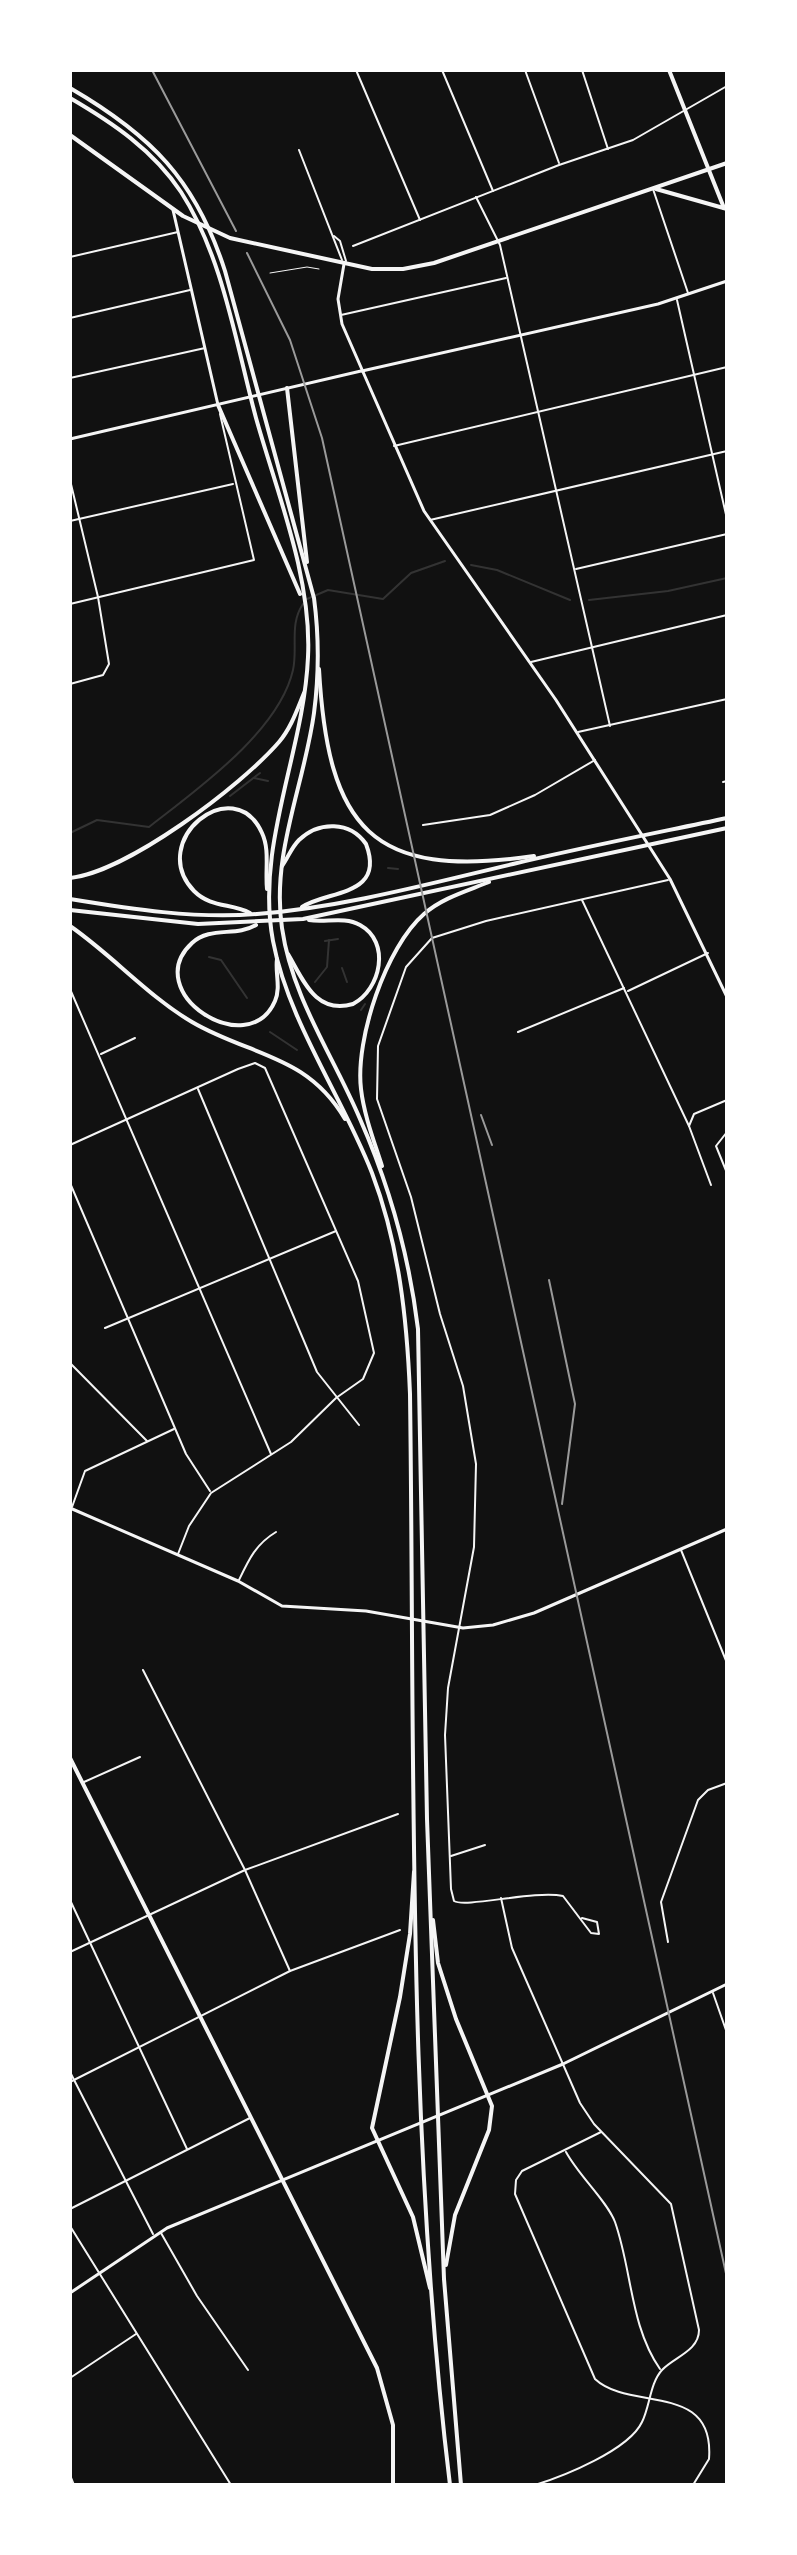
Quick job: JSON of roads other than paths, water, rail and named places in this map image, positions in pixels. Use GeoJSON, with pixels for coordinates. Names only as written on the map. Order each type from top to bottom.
{"type":"FeatureCollection","features":[{"type":"Feature","properties":{"kind":"main road"},"geometry":{"type":"LineString","coordinates":[[669,70],[725,209]]}},
{"type":"Feature","properties":{"kind":"main road"},"geometry":{"type":"LineString","coordinates":[[70,88],[131,127],[170,163],[208,223],[308,572],[318,637],[322,719],[332,765],[352,810],[379,840],[409,857],[452,864],[560,852]]}},
{"type":"Feature","properties":{"kind":"main road"},"geometry":{"type":"LineString","coordinates":[[70,98],[126,133],[160,165],[183,195],[200,227],[233,333],[299,585],[308,645],[306,687],[274,847],[269,893]]}},
{"type":"Feature","properties":{"kind":"main road"},"geometry":{"type":"LineString","coordinates":[[70,135],[173,209],[230,238],[344,264],[383,269],[412,268],[727,163]]}},
{"type":"Feature","properties":{"kind":"main road"},"geometry":{"type":"LineString","coordinates":[[653,188],[725,209]]}},
{"type":"Feature","properties":{"kind":"main road"},"geometry":{"type":"LineString","coordinates":[[173,209],[218,405],[299,585]]}},
{"type":"Feature","properties":{"kind":"main road"},"geometry":{"type":"LineString","coordinates":[[344,264],[339,316],[429,520],[577,733],[670,879],[727,997]]}},
{"type":"Feature","properties":{"kind":"main road"},"geometry":{"type":"LineString","coordinates":[[70,439],[677,299],[727,281]]}},
{"type":"Feature","properties":{"kind":"main road"},"geometry":{"type":"LineString","coordinates":[[287,388],[308,572]]}},
{"type":"Feature","properties":{"kind":"main road"},"geometry":{"type":"LineString","coordinates":[[318,637],[314,715],[280,868],[284,940],[300,996],[360,1117],[391,1195]]}},
{"type":"Feature","properties":{"kind":"main road"},"geometry":{"type":"LineString","coordinates":[[70,878],[98,871],[144,847],[252,768],[280,741],[295,718],[306,687]]}},
{"type":"Feature","properties":{"kind":"main road"},"geometry":{"type":"LineString","coordinates":[[252,914],[211,903],[189,886],[181,851],[186,835],[197,819],[223,809],[236,810],[253,819],[266,843],[273,941],[277,956],[295,1006],[359,1145],[384,1209],[395,1252],[408,1345],[419,2009],[433,2301],[450,2485]]}},
{"type":"Feature","properties":{"kind":"main road"},"geometry":{"type":"LineString","coordinates":[[70,899],[168,913],[252,914],[345,904],[560,852],[727,818]]}},
{"type":"Feature","properties":{"kind":"main road"},"geometry":{"type":"LineString","coordinates":[[280,868],[298,841],[323,827],[347,828],[359,836],[367,848],[369,867],[359,885],[344,894],[309,902],[299,908]]}},
{"type":"Feature","properties":{"kind":"main road"},"geometry":{"type":"LineString","coordinates":[[70,910],[164,922],[257,924],[303,919],[727,828]]}},
{"type":"Feature","properties":{"kind":"main road"},"geometry":{"type":"LineString","coordinates":[[461,2485],[444,2279],[427,1819],[418,1329],[406,1254],[360,1088],[361,1058],[382,982],[401,941],[426,912],[460,893],[503,877]]}},
{"type":"Feature","properties":{"kind":"main road"},"geometry":{"type":"LineString","coordinates":[[286,952],[305,986],[330,1005],[358,1002],[374,981],[378,952],[366,930],[351,922],[303,919]]}},
{"type":"Feature","properties":{"kind":"main road"},"geometry":{"type":"LineString","coordinates":[[257,924],[248,930],[204,935],[190,944],[178,967],[183,994],[212,1019],[232,1025],[251,1022],[263,1016],[275,1002],[277,956]]}},
{"type":"Feature","properties":{"kind":"main road"},"geometry":{"type":"LineString","coordinates":[[70,926],[191,1021],[282,1059],[309,1076],[333,1100],[359,1145]]}},
{"type":"Feature","properties":{"kind":"main road"},"geometry":{"type":"LineString","coordinates":[[71,1508],[238,1581],[291,1608],[355,1610],[459,1627],[493,1625],[534,1613],[727,1529]]}},
{"type":"Feature","properties":{"kind":"main road"},"geometry":{"type":"LineString","coordinates":[[70,1758],[380,2377],[393,2425],[393,2485]]}},
{"type":"Feature","properties":{"kind":"main road"},"geometry":{"type":"LineString","coordinates":[[427,1819],[438,1963],[456,2019],[492,2106],[489,2130],[455,2215],[444,2279]]}},
{"type":"Feature","properties":{"kind":"main road"},"geometry":{"type":"LineString","coordinates":[[417,1838],[408,1950],[372,2123],[413,2217],[433,2301]]}},
{"type":"Feature","properties":{"kind":"main road"},"geometry":{"type":"LineString","coordinates":[[70,2293],[160,2232],[563,2064],[727,1984]]}},
{"type":"Feature","properties":{"kind":"street"},"geometry":{"type":"LineString","coordinates":[[356,70],[420,220]]}},
{"type":"Feature","properties":{"kind":"street"},"geometry":{"type":"LineString","coordinates":[[442,70],[493,191]]}},
{"type":"Feature","properties":{"kind":"street"},"geometry":{"type":"LineString","coordinates":[[526,70],[559,165]]}},
{"type":"Feature","properties":{"kind":"street"},"geometry":{"type":"LineString","coordinates":[[582,70],[608,150]]}},
{"type":"Feature","properties":{"kind":"street"},"geometry":{"type":"LineString","coordinates":[[353,246],[559,165],[633,140],[727,86]]}},
{"type":"Feature","properties":{"kind":"street"},"geometry":{"type":"LineString","coordinates":[[299,150],[344,264]]}},
{"type":"Feature","properties":{"kind":"street"},"geometry":{"type":"LineString","coordinates":[[653,188],[688,295]]}},
{"type":"Feature","properties":{"kind":"street"},"geometry":{"type":"LineString","coordinates":[[476,197],[496,241],[507,277],[610,726]]}},
{"type":"Feature","properties":{"kind":"street"},"geometry":{"type":"LineString","coordinates":[[70,257],[178,232]]}},
{"type":"Feature","properties":{"kind":"street"},"geometry":{"type":"LineString","coordinates":[[333,235],[340,241],[347,258],[344,264]]}},
{"type":"Feature","properties":{"kind":"street"},"geometry":{"type":"LineString","coordinates":[[339,316],[507,277]]}},
{"type":"Feature","properties":{"kind":"street"},"geometry":{"type":"LineString","coordinates":[[70,318],[192,290]]}},
{"type":"Feature","properties":{"kind":"street"},"geometry":{"type":"LineString","coordinates":[[677,299],[727,519]]}},
{"type":"Feature","properties":{"kind":"street"},"geometry":{"type":"LineString","coordinates":[[70,378],[205,348]]}},
{"type":"Feature","properties":{"kind":"street"},"geometry":{"type":"LineString","coordinates":[[394,446],[727,367]]}},
{"type":"Feature","properties":{"kind":"street"},"geometry":{"type":"LineString","coordinates":[[70,604],[254,560],[218,405]]}},
{"type":"Feature","properties":{"kind":"street"},"geometry":{"type":"LineString","coordinates":[[429,520],[727,451]]}},
{"type":"Feature","properties":{"kind":"street"},"geometry":{"type":"LineString","coordinates":[[70,480],[98,597],[109,664],[103,675],[70,684]]}},
{"type":"Feature","properties":{"kind":"street"},"geometry":{"type":"LineString","coordinates":[[70,521],[235,483]]}},
{"type":"Feature","properties":{"kind":"street"},"geometry":{"type":"LineString","coordinates":[[575,569],[727,534]]}},
{"type":"Feature","properties":{"kind":"street"},"geometry":{"type":"LineString","coordinates":[[529,662],[727,615]]}},
{"type":"Feature","properties":{"kind":"street"},"geometry":{"type":"LineString","coordinates":[[577,733],[727,699]]}},
{"type":"Feature","properties":{"kind":"street"},"geometry":{"type":"LineString","coordinates":[[423,825],[490,815],[535,795],[595,760]]}},
{"type":"Feature","properties":{"kind":"street"},"geometry":{"type":"LineString","coordinates":[[582,1918],[597,1922],[599,1934],[591,1933],[563,1896],[500,1897],[458,1904],[451,1889],[445,1735],[448,1685],[474,1547],[475,1449],[463,1386],[437,1304],[411,1195],[377,1099],[375,1076],[378,1046],[406,967],[432,938],[455,929],[670,879]]}},
{"type":"Feature","properties":{"kind":"street"},"geometry":{"type":"LineString","coordinates":[[582,899],[689,1126],[711,1185]]}},
{"type":"Feature","properties":{"kind":"street"},"geometry":{"type":"LineString","coordinates":[[518,1032],[626,990],[708,953]]}},
{"type":"Feature","properties":{"kind":"street"},"geometry":{"type":"LineString","coordinates":[[70,989],[271,1454]]}},
{"type":"Feature","properties":{"kind":"street"},"geometry":{"type":"LineString","coordinates":[[100,1055],[135,1038]]}},
{"type":"Feature","properties":{"kind":"street"},"geometry":{"type":"LineString","coordinates":[[70,1145],[258,1064],[265,1068],[337,1230],[369,1320],[374,1353],[363,1379],[336,1398],[291,1442],[211,1493],[189,1526],[178,1554]]}},
{"type":"Feature","properties":{"kind":"street"},"geometry":{"type":"LineString","coordinates":[[198,1089],[317,1372],[359,1425]]}},
{"type":"Feature","properties":{"kind":"street"},"geometry":{"type":"LineString","coordinates":[[689,1126],[694,1114],[727,1100]]}},
{"type":"Feature","properties":{"kind":"street"},"geometry":{"type":"LineString","coordinates":[[727,1132],[716,1146],[727,1173]]}},
{"type":"Feature","properties":{"kind":"street"},"geometry":{"type":"LineString","coordinates":[[70,1183],[186,1454],[211,1493]]}},
{"type":"Feature","properties":{"kind":"street"},"geometry":{"type":"LineString","coordinates":[[105,1328],[337,1230]]}},
{"type":"Feature","properties":{"kind":"street"},"geometry":{"type":"LineString","coordinates":[[70,1363],[147,1441]]}},
{"type":"Feature","properties":{"kind":"street"},"geometry":{"type":"LineString","coordinates":[[71,1508],[85,1471],[175,1428]]}},
{"type":"Feature","properties":{"kind":"street"},"geometry":{"type":"LineString","coordinates":[[238,1581],[251,1555],[262,1541],[276,1532]]}},
{"type":"Feature","properties":{"kind":"street"},"geometry":{"type":"LineString","coordinates":[[680,1549],[727,1663]]}},
{"type":"Feature","properties":{"kind":"street"},"geometry":{"type":"LineString","coordinates":[[143,1670],[245,1870],[290,1971]]}},
{"type":"Feature","properties":{"kind":"street"},"geometry":{"type":"LineString","coordinates":[[83,1782],[140,1757]]}},
{"type":"Feature","properties":{"kind":"street"},"geometry":{"type":"LineString","coordinates":[[668,1942],[661,1902],[698,1800],[708,1790],[727,1783]]}},
{"type":"Feature","properties":{"kind":"street"},"geometry":{"type":"LineString","coordinates":[[70,1952],[245,1870],[398,1814]]}},
{"type":"Feature","properties":{"kind":"street"},"geometry":{"type":"LineString","coordinates":[[449,1857],[485,1845]]}},
{"type":"Feature","properties":{"kind":"street"},"geometry":{"type":"LineString","coordinates":[[500,1897],[512,1948],[580,2103],[602,2132],[669,2201],[699,2337],[692,2347],[661,2370],[639,2428],[626,2441],[584,2465],[535,2485]]}},
{"type":"Feature","properties":{"kind":"street"},"geometry":{"type":"LineString","coordinates":[[70,1900],[187,2149]]}},
{"type":"Feature","properties":{"kind":"street"},"geometry":{"type":"LineString","coordinates":[[72,2081],[290,1971],[400,1930]]}},
{"type":"Feature","properties":{"kind":"street"},"geometry":{"type":"LineString","coordinates":[[712,1992],[727,2033]]}},
{"type":"Feature","properties":{"kind":"street"},"geometry":{"type":"LineString","coordinates":[[70,2072],[154,2235]]}},
{"type":"Feature","properties":{"kind":"street"},"geometry":{"type":"LineString","coordinates":[[70,2209],[251,2117]]}},
{"type":"Feature","properties":{"kind":"street"},"geometry":{"type":"LineString","coordinates":[[602,2132],[520,2172],[514,2184],[515,2194],[595,2379],[607,2387],[683,2407],[703,2426],[709,2459],[693,2485]]}},
{"type":"Feature","properties":{"kind":"street"},"geometry":{"type":"LineString","coordinates":[[565,2151],[582,2180],[610,2211],[640,2329],[649,2354],[661,2370]]}},
{"type":"Feature","properties":{"kind":"street"},"geometry":{"type":"LineString","coordinates":[[70,2226],[231,2485]]}},
{"type":"Feature","properties":{"kind":"street"},"geometry":{"type":"LineString","coordinates":[[160,2232],[197,2296],[248,2370]]}},
{"type":"Feature","properties":{"kind":"street"},"geometry":{"type":"LineString","coordinates":[[70,2378],[137,2333]]}},
{"type":"Feature","properties":{"kind":"street"},"geometry":{"type":"LineString","coordinates":[[70,2475],[74,2485]]}},
{"type":"Feature","properties":{"kind":"lane"},"geometry":{"type":"LineString","coordinates":[[270,273],[307,267],[319,269]]}},
{"type":"Feature","properties":{"kind":"waterway"},"geometry":{"type":"LineString","coordinates":[[307,599],[328,590],[383,599],[411,573],[445,561]]}},
{"type":"Feature","properties":{"kind":"waterway"},"geometry":{"type":"LineString","coordinates":[[471,565],[497,570],[570,600]]}},
{"type":"Feature","properties":{"kind":"waterway"},"geometry":{"type":"LineString","coordinates":[[589,600],[668,591],[727,578]]}},
{"type":"Feature","properties":{"kind":"waterway"},"geometry":{"type":"LineString","coordinates":[[70,833],[97,820],[149,827],[233,758],[254,737],[285,693],[293,670],[296,620],[303,604]]}},
{"type":"Feature","properties":{"kind":"waterway"},"geometry":{"type":"LineString","coordinates":[[230,796],[260,773]]}},
{"type":"Feature","properties":{"kind":"waterway"},"geometry":{"type":"LineString","coordinates":[[254,778],[268,781]]}},
{"type":"Feature","properties":{"kind":"waterway"},"geometry":{"type":"LineString","coordinates":[[388,868],[398,869]]}},
{"type":"Feature","properties":{"kind":"waterway"},"geometry":{"type":"LineString","coordinates":[[325,941],[338,939]]}},
{"type":"Feature","properties":{"kind":"waterway"},"geometry":{"type":"LineString","coordinates":[[315,982],[327,967],[329,940]]}},
{"type":"Feature","properties":{"kind":"waterway"},"geometry":{"type":"LineString","coordinates":[[209,957],[221,960],[247,998]]}},
{"type":"Feature","properties":{"kind":"waterway"},"geometry":{"type":"LineString","coordinates":[[342,968],[347,982]]}},
{"type":"Feature","properties":{"kind":"waterway"},"geometry":{"type":"LineString","coordinates":[[361,1010],[365,1004]]}},
{"type":"Feature","properties":{"kind":"waterway"},"geometry":{"type":"LineString","coordinates":[[270,1032],[297,1050]]}},
{"type":"Feature","properties":{"kind":"railway"},"geometry":{"type":"LineString","coordinates":[[152,70],[236,231]]}},
{"type":"Feature","properties":{"kind":"railway"},"geometry":{"type":"LineString","coordinates":[[247,253],[290,340],[322,438],[727,2278]]}},
{"type":"Feature","properties":{"kind":"railway"},"geometry":{"type":"LineString","coordinates":[[481,1115],[492,1145]]}},
{"type":"Feature","properties":{"kind":"railway"},"geometry":{"type":"LineString","coordinates":[[549,1280],[575,1404],[562,1504]]}}]}
